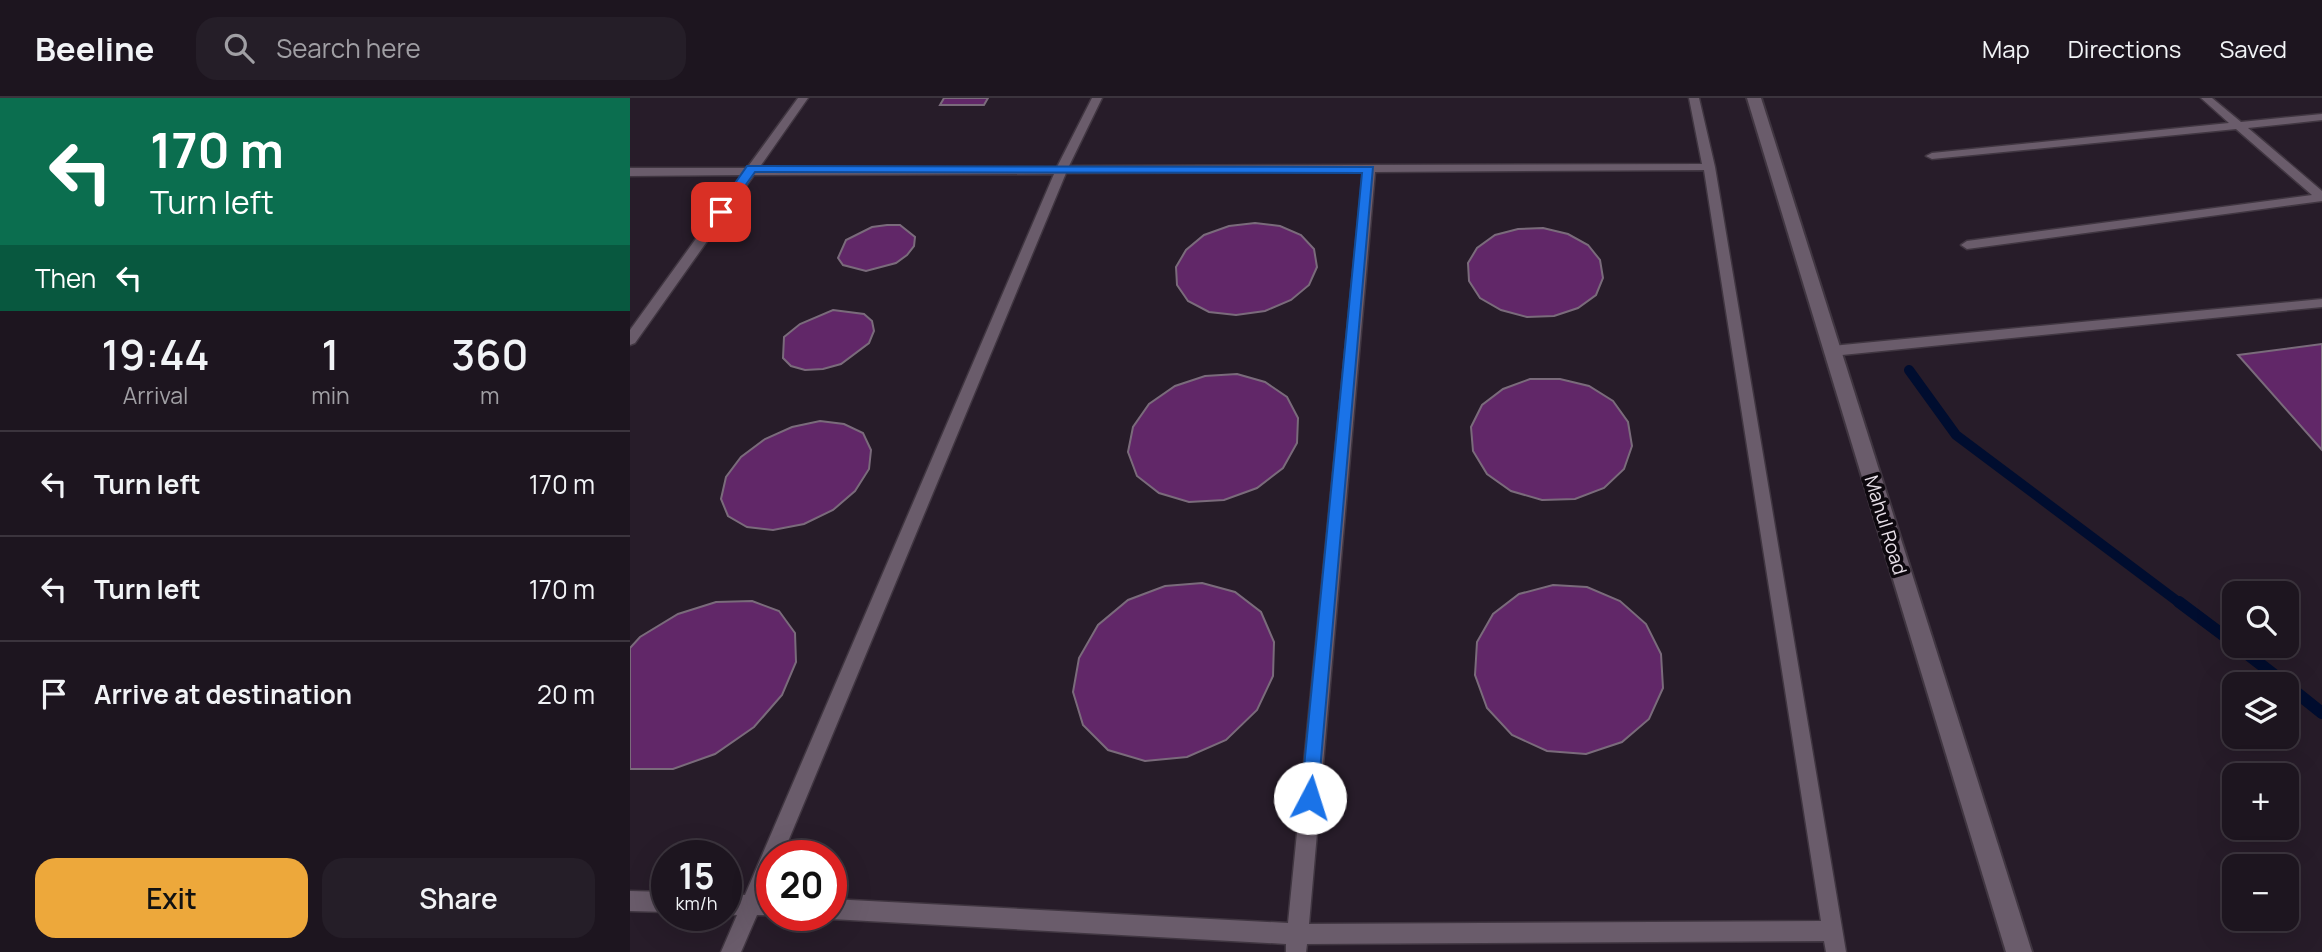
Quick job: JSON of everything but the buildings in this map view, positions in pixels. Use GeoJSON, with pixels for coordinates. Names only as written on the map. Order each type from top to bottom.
{"type":"FeatureCollection","features":[{"type":"Feature","properties":{"kind":"street","name":"Mahul Road"},"geometry":{"type":"LineString","coordinates":[[1754,98],[2019,952]]}},
{"type":"Feature","properties":{"kind":"lane"},"geometry":{"type":"LineString","coordinates":[[630,340],[803,98]]}},
{"type":"Feature","properties":{"kind":"lane"},"geometry":{"type":"LineString","coordinates":[[779,840],[1062,169],[1097,98]]}},
{"type":"Feature","properties":{"kind":"lane"},"geometry":{"type":"LineString","coordinates":[[1694,98],[1709,167],[1836,952]]}},
{"type":"Feature","properties":{"kind":"lane"},"geometry":{"type":"LineString","coordinates":[[2206,98],[2322,197]]}},
{"type":"Feature","properties":{"kind":"lane"},"geometry":{"type":"LineString","coordinates":[[1932,156],[2322,117]]}},
{"type":"Feature","properties":{"kind":"lane"},"geometry":{"type":"LineString","coordinates":[[630,172],[751,169],[1368,170],[1709,167]]}},
{"type":"Feature","properties":{"kind":"lane"},"geometry":{"type":"LineString","coordinates":[[1297,943],[1368,170]]}},
{"type":"Feature","properties":{"kind":"lane"},"geometry":{"type":"LineString","coordinates":[[1967,245],[2322,197]]}},
{"type":"Feature","properties":{"kind":"lane"},"geometry":{"type":"LineString","coordinates":[[1832,351],[2322,303]]}},
{"type":"Feature","properties":{"kind":"lane"},"geometry":{"type":"LineString","coordinates":[[630,901],[651,902]]}},
{"type":"Feature","properties":{"kind":"lane"},"geometry":{"type":"LineString","coordinates":[[847,910],[1297,943],[1831,931]]}},
{"type":"Feature","properties":{"kind":"lane"},"geometry":{"type":"LineString","coordinates":[[731,952],[756,914]]}},
{"type":"Feature","properties":{"kind":"waterway"},"geometry":{"type":"LineString","coordinates":[[1909,370],[1956,435],[2181,604]]}},
{"type":"Feature","properties":{"kind":"waterway"},"geometry":{"type":"LineString","coordinates":[[2179,602],[2222,634]]}},
{"type":"Feature","properties":{"kind":"waterway"},"geometry":{"type":"LineString","coordinates":[[2252,658],[2271,672]]}},
{"type":"Feature","properties":{"kind":"waterway"},"geometry":{"type":"LineString","coordinates":[[2299,695],[2322,713]]}},
{"type":"Feature","properties":{"kind":"route"},"geometry":{"type":"LineString","coordinates":[[721,212],[751,169],[1368,170],[1310,798]]}}]}
